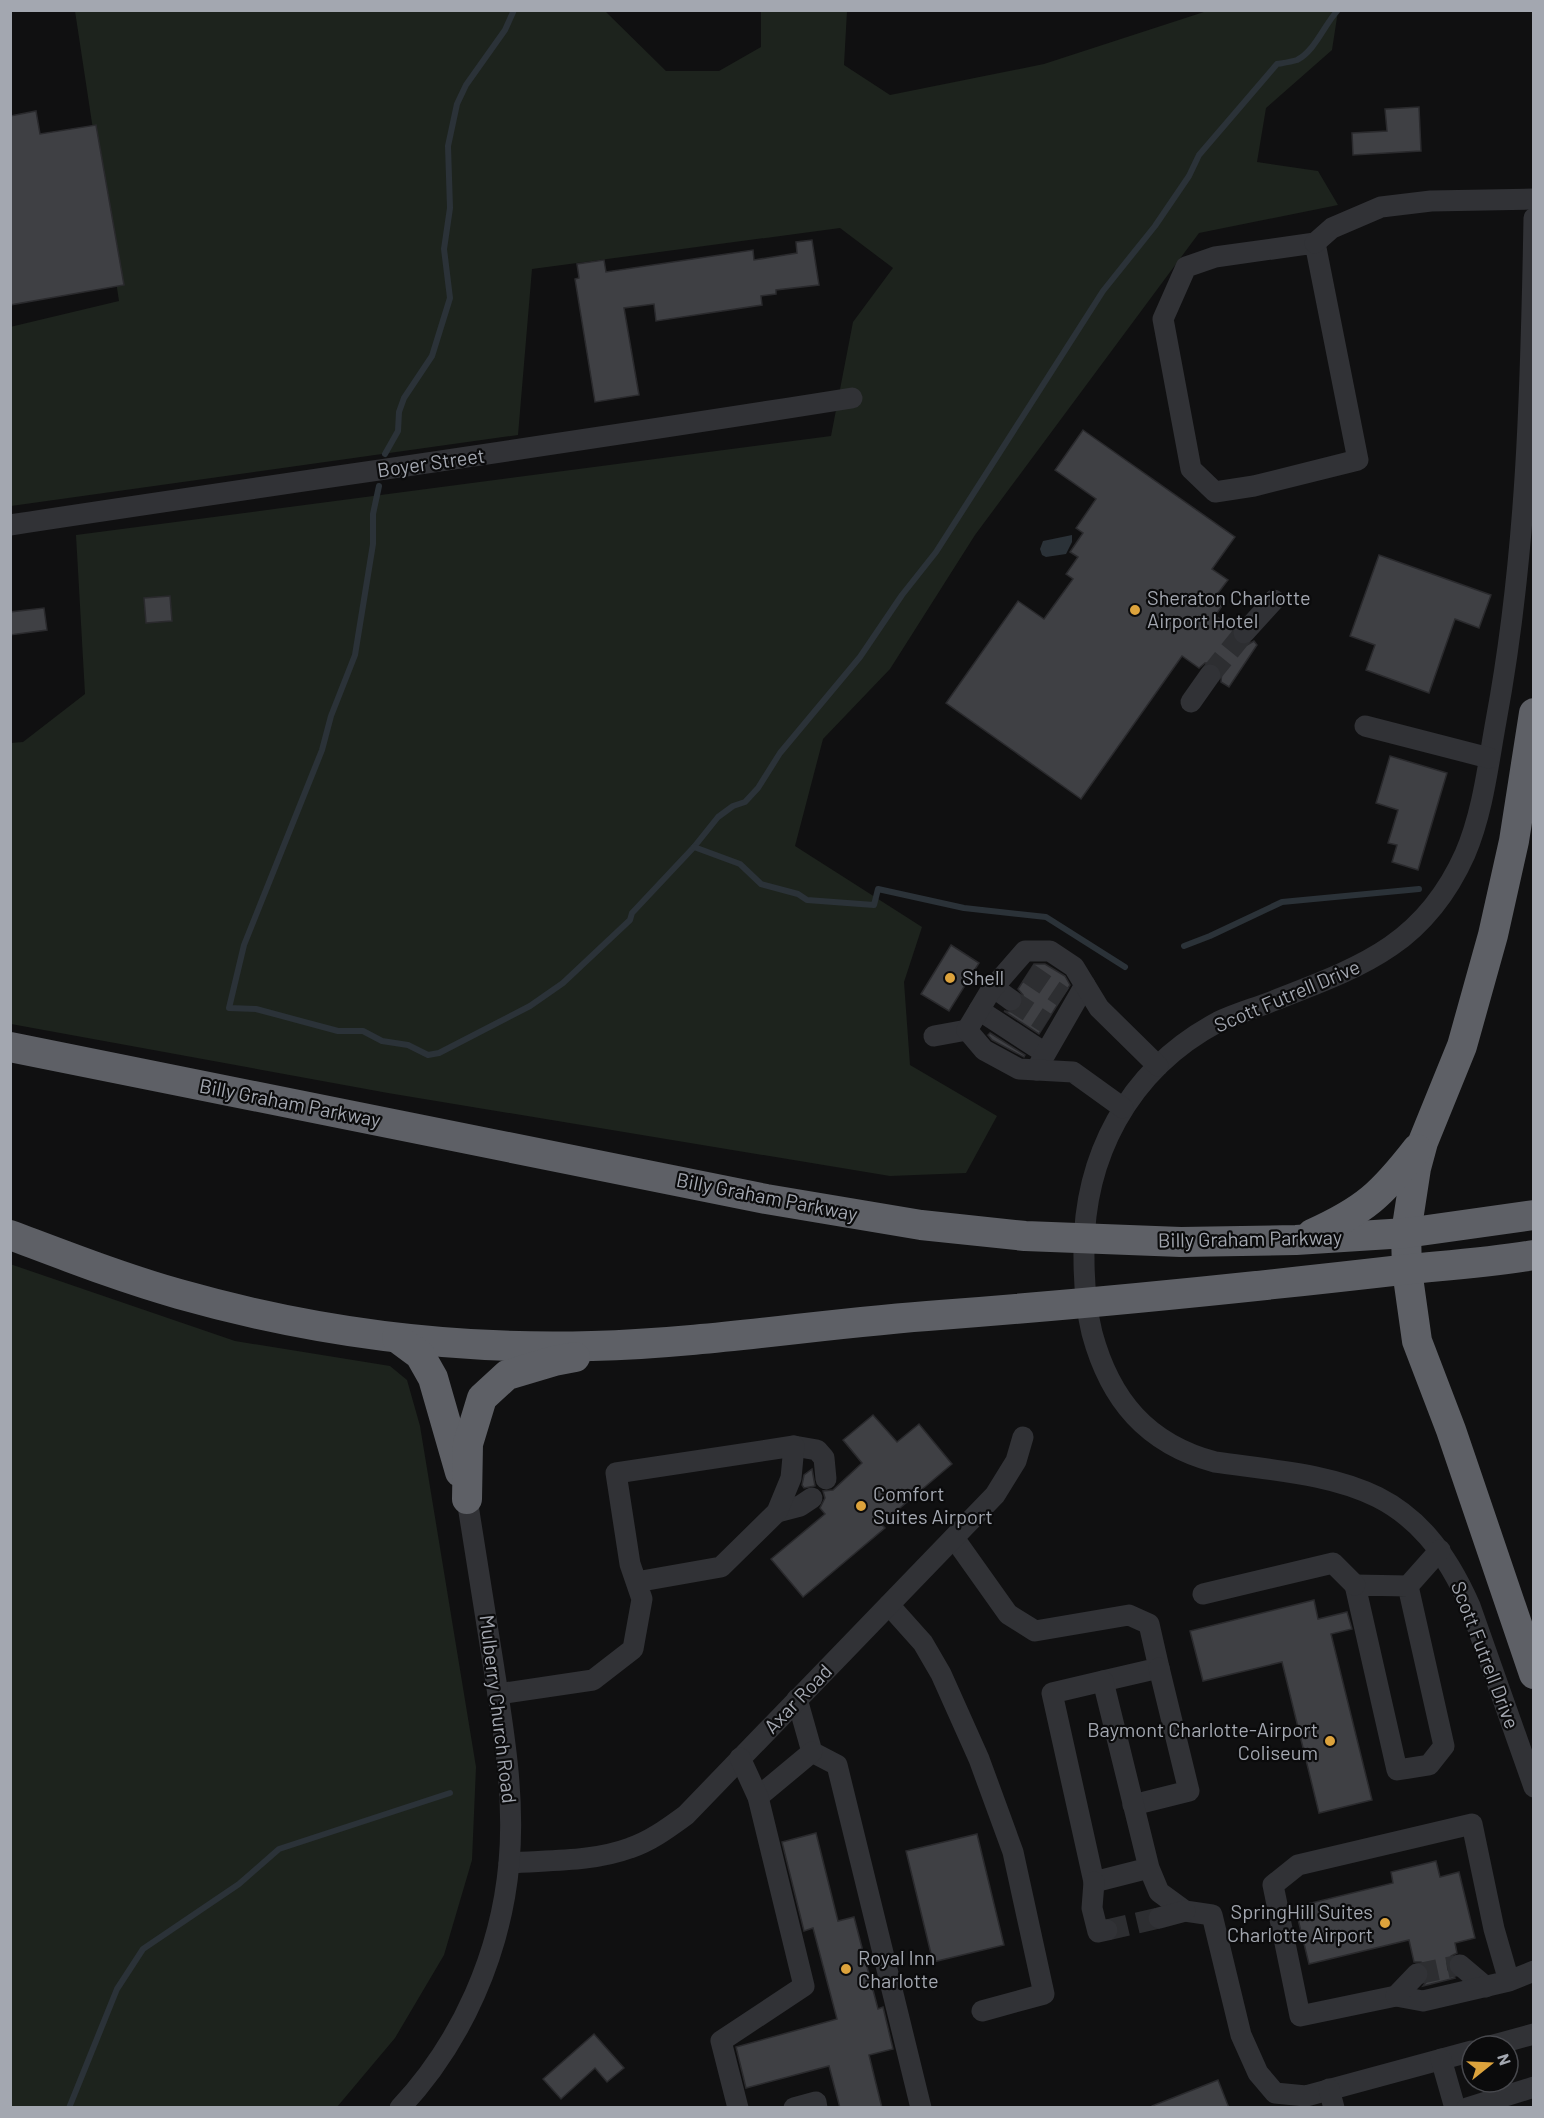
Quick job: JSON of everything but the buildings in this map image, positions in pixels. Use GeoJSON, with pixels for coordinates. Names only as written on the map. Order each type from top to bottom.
{"type":"FeatureCollection","features":[{"type":"Feature","properties":{"kind":"highway"},"geometry":{"type":"LineString","coordinates":[[1533,713],[1514,841],[1493,935],[1462,1046],[1423,1142],[1416,1168],[1406,1233],[1407,1270],[1417,1341],[1451,1430],[1533,1674]]}},
{"type":"Feature","properties":{"kind":"highway","name":"Billy Graham Parkway"},"geometry":{"type":"LineString","coordinates":[[10,1047],[869,1218],[979,1231],[1083,1240],[1181,1242],[1296,1240],[1406,1233],[1519,1217]]}},
{"type":"Feature","properties":{"kind":"highway"},"geometry":{"type":"LineString","coordinates":[[1296,1240],[1344,1220],[1369,1203],[1390,1183],[1423,1142]]}},
{"type":"Feature","properties":{"kind":"highway","name":"Billy Graham Parkway"},"geometry":{"type":"LineString","coordinates":[[10,1235],[178,1294],[258,1314],[339,1330],[397,1338],[500,1346],[590,1347],[710,1339],[915,1317],[1087,1304],[1520,1258]]}},
{"type":"Feature","properties":{"kind":"highway"},"geometry":{"type":"LineString","coordinates":[[397,1338],[420,1355],[434,1378],[467,1499]]}},
{"type":"Feature","properties":{"kind":"highway"},"geometry":{"type":"LineString","coordinates":[[467,1499],[468,1444],[474,1425],[483,1398],[507,1375],[554,1361],[646,1344]]}},
{"type":"Feature","properties":{"kind":"street"},"geometry":{"type":"LineString","coordinates":[[1315,243],[1358,460],[1254,486],[1215,492],[1191,469],[1163,319],[1186,267],[1215,257],[1315,243],[1332,228],[1381,207],[1431,201],[1533,199]]}},
{"type":"Feature","properties":{"kind":"street","name":"Scott Futrell Drive"},"geometry":{"type":"LineString","coordinates":[[1533,218],[1531,380],[1522,530],[1504,675],[1481,801],[1465,855],[1448,887],[1426,916],[1408,934],[1380,955],[1349,971],[1219,1022],[1184,1045],[1158,1066],[1139,1086],[1110,1129],[1090,1191],[1083,1240],[1084,1283],[1089,1321],[1098,1354],[1112,1385],[1126,1408],[1147,1429],[1162,1440],[1197,1458],[1324,1478],[1372,1494],[1407,1515],[1440,1550],[1458,1578],[1470,1606],[1533,1786]]}},
{"type":"Feature","properties":{"kind":"street","name":"Boyer Street"},"geometry":{"type":"LineString","coordinates":[[10,525],[416,466],[852,398]]}},
{"type":"Feature","properties":{"kind":"street"},"geometry":{"type":"LineString","coordinates":[[1244,633],[1274,600]]}},
{"type":"Feature","properties":{"kind":"street"},"geometry":{"type":"LineString","coordinates":[[1191,702],[1210,675]]}},
{"type":"Feature","properties":{"kind":"street"},"geometry":{"type":"LineString","coordinates":[[1365,726],[1489,758]]}},
{"type":"Feature","properties":{"kind":"street"},"geometry":{"type":"LineString","coordinates":[[934,1036],[967,1030],[993,987],[1021,968],[1025,951],[1050,951],[1074,967],[1099,1008],[1158,1066]]}},
{"type":"Feature","properties":{"kind":"street"},"geometry":{"type":"LineString","coordinates":[[1041,1062],[1052,1028],[1068,1001],[1085,985]]}},
{"type":"Feature","properties":{"kind":"street"},"geometry":{"type":"LineString","coordinates":[[993,987],[1011,1000]]}},
{"type":"Feature","properties":{"kind":"street"},"geometry":{"type":"LineString","coordinates":[[979,1010],[1041,1062],[1073,1072],[1123,1108]]}},
{"type":"Feature","properties":{"kind":"street"},"geometry":{"type":"LineString","coordinates":[[967,1030],[984,1050],[1019,1069],[1041,1062]]}},
{"type":"Feature","properties":{"kind":"street","name":"Axar Road"},"geometry":{"type":"LineString","coordinates":[[509,1863],[613,1854],[660,1834],[686,1815],[995,1495],[1016,1461],[1023,1437]]}},
{"type":"Feature","properties":{"kind":"street"},"geometry":{"type":"LineString","coordinates":[[498,1694],[593,1680],[633,1649],[642,1599],[630,1564],[616,1473],[794,1446],[817,1450],[824,1458],[826,1479]]}},
{"type":"Feature","properties":{"kind":"street"},"geometry":{"type":"LineString","coordinates":[[636,1582],[721,1567],[777,1512],[791,1478],[794,1446]]}},
{"type":"Feature","properties":{"kind":"street"},"geometry":{"type":"LineString","coordinates":[[777,1512],[800,1506],[812,1498]]}},
{"type":"Feature","properties":{"kind":"street","name":"Mulberry Church Road"},"geometry":{"type":"LineString","coordinates":[[400,2108],[446,2050],[476,1993],[494,1943],[505,1897],[509,1863],[511,1813],[508,1767],[467,1499]]}},
{"type":"Feature","properties":{"kind":"street"},"geometry":{"type":"LineString","coordinates":[[954,1538],[1008,1614],[1035,1630],[1129,1615],[1149,1624],[1190,1791],[1133,1805]]}},
{"type":"Feature","properties":{"kind":"street"},"geometry":{"type":"LineString","coordinates":[[1355,1585],[1408,1586],[1440,1550]]}},
{"type":"Feature","properties":{"kind":"street"},"geometry":{"type":"LineString","coordinates":[[1203,1594],[1333,1563],[1355,1585],[1396,1770],[1429,1765],[1444,1746],[1408,1586]]}},
{"type":"Feature","properties":{"kind":"street"},"geometry":{"type":"LineString","coordinates":[[888,1605],[922,1643],[941,1674],[979,1759],[1013,1852],[1044,1994],[982,2011]]}},
{"type":"Feature","properties":{"kind":"street"},"geometry":{"type":"LineString","coordinates":[[1107,1930],[1098,1932],[1092,1908],[1094,1882],[1052,1693],[1159,1668]]}},
{"type":"Feature","properties":{"kind":"street"},"geometry":{"type":"LineString","coordinates":[[1103,1681],[1149,1868],[1159,1892],[1185,1911]]}},
{"type":"Feature","properties":{"kind":"street"},"geometry":{"type":"LineString","coordinates":[[797,1699],[812,1752],[837,1765],[921,2108]]}},
{"type":"Feature","properties":{"kind":"street"},"geometry":{"type":"LineString","coordinates":[[758,1797],[812,1752]]}},
{"type":"Feature","properties":{"kind":"street"},"geometry":{"type":"LineString","coordinates":[[738,2108],[721,2041],[804,1986],[758,1797],[740,1758]]}},
{"type":"Feature","properties":{"kind":"street"},"geometry":{"type":"LineString","coordinates":[[1509,1981],[1494,1929],[1472,1824],[1298,1864],[1273,1885],[1300,2016],[1396,1996],[1423,2001],[1509,1981],[1533,1971]]}},
{"type":"Feature","properties":{"kind":"street"},"geometry":{"type":"LineString","coordinates":[[1094,1882],[1149,1868]]}},
{"type":"Feature","properties":{"kind":"street"},"geometry":{"type":"LineString","coordinates":[[1160,1918],[1185,1911],[1212,1915],[1241,2035],[1258,2073],[1275,2093],[1331,2098],[1460,2054]]}},
{"type":"Feature","properties":{"kind":"street"},"geometry":{"type":"LineString","coordinates":[[1460,1965],[1486,1986]]}},
{"type":"Feature","properties":{"kind":"street"},"geometry":{"type":"LineString","coordinates":[[1396,1996],[1417,1974]]}},
{"type":"Feature","properties":{"kind":"street"},"geometry":{"type":"LineString","coordinates":[[1441,2059],[1455,2108]]}},
{"type":"Feature","properties":{"kind":"street"},"geometry":{"type":"LineString","coordinates":[[1467,2108],[1533,2087]]}},
{"type":"Feature","properties":{"kind":"street"},"geometry":{"type":"LineString","coordinates":[[794,2108],[816,2102],[817,2108]]}},
{"type":"Feature","properties":{"kind":"shaded area"},"geometry":{"type":"Polygon","coordinates":[[[75,11],[605,11],[666,71],[719,71],[761,47],[761,11],[847,11],[844,65],[890,95],[1044,64],[1207,11],[1338,11],[1332,50],[1266,108],[1257,162],[1318,171],[1338,205],[1199,233],[975,535],[890,669],[823,739],[795,846],[922,927],[904,982],[910,1065],[997,1116],[966,1173],[890,1176],[388,1093],[11,1024],[11,743],[23,742],[85,694],[76,535],[831,436],[853,322],[893,268],[840,228],[532,269],[518,435],[11,506],[10,327],[119,301],[75,11]]]}},
{"type":"Feature","properties":{"kind":"shaded area"},"geometry":{"type":"Polygon","coordinates":[[[1072,535],[1072,542],[1066,554],[1046,557],[1042,555],[1040,549],[1043,541],[1072,535]]]}},
{"type":"Feature","properties":{"kind":"shaded area"},"geometry":{"type":"Polygon","coordinates":[[[10,1264],[235,1341],[390,1366],[407,1380],[420,1426],[476,1767],[472,1860],[444,1955],[395,2038],[337,2107],[11,2107],[10,1264]]]}},
{"type":"Feature","properties":{"kind":"waterway"},"geometry":{"type":"LineString","coordinates":[[385,454],[398,431],[399,412],[404,398],[432,356],[450,298],[444,249],[450,208],[448,146],[457,104],[466,85],[505,30],[514,10]]}},
{"type":"Feature","properties":{"kind":"waterway"},"geometry":{"type":"LineString","coordinates":[[379,486],[373,514],[373,544],[355,655],[331,716],[322,750],[244,945],[229,1008],[256,1009],[338,1031],[363,1031],[382,1041],[408,1045],[428,1055],[439,1053],[530,1006],[563,983],[630,920],[632,913],[694,847],[718,817],[733,806],[745,802],[758,788],[780,753],[860,657],[902,595],[936,552],[1103,291],[1155,226],[1189,176],[1199,155],[1277,64],[1297,60],[1309,50],[1338,10]]}},
{"type":"Feature","properties":{"kind":"waterway"},"geometry":{"type":"LineString","coordinates":[[694,847],[740,864],[761,884],[798,894],[807,900],[874,905],[878,889],[964,908],[1046,917],[1125,967]]}},
{"type":"Feature","properties":{"kind":"waterway"},"geometry":{"type":"LineString","coordinates":[[1184,946],[1282,902],[1419,889]]}},
{"type":"Feature","properties":{"kind":"waterway"},"geometry":{"type":"LineString","coordinates":[[69,2108],[117,1989],[143,1949],[239,1884],[279,1849],[450,1793]]}},
{"type":"Feature","properties":{"kind":"tunnel"},"geometry":{"type":"LineString","coordinates":[[1210,675],[1244,633]]}},
{"type":"Feature","properties":{"kind":"tunnel"},"geometry":{"type":"LineString","coordinates":[[1028,973],[1063,997]]}},
{"type":"Feature","properties":{"kind":"tunnel"},"geometry":{"type":"LineString","coordinates":[[1011,1000],[1046,1023]]}},
{"type":"Feature","properties":{"kind":"tunnel"},"geometry":{"type":"LineString","coordinates":[[1107,1930],[1159,1918]]}},
{"type":"Feature","properties":{"kind":"tunnel"},"geometry":{"type":"LineString","coordinates":[[1417,1974],[1460,1965]]}},
{"type":"Feature","properties":{"kind":"place","name":"Sheraton Charlotte Airport Hotel"},"geometry":{"type":"Point","coordinates":[1135,610]}},
{"type":"Feature","properties":{"kind":"place","name":"Shell"},"geometry":{"type":"Point","coordinates":[950,978]}},
{"type":"Feature","properties":{"kind":"place","name":"Comfort Suites Airport"},"geometry":{"type":"Point","coordinates":[861,1506]}},
{"type":"Feature","properties":{"kind":"place","name":"Baymont Charlotte-Airport Coliseum"},"geometry":{"type":"Point","coordinates":[1330,1741]}},
{"type":"Feature","properties":{"kind":"place","name":"SpringHill Suites Charlotte Airport"},"geometry":{"type":"Point","coordinates":[1385,1923]}},
{"type":"Feature","properties":{"kind":"place","name":"Royal Inn Charlotte"},"geometry":{"type":"Point","coordinates":[846,1969]}}]}
